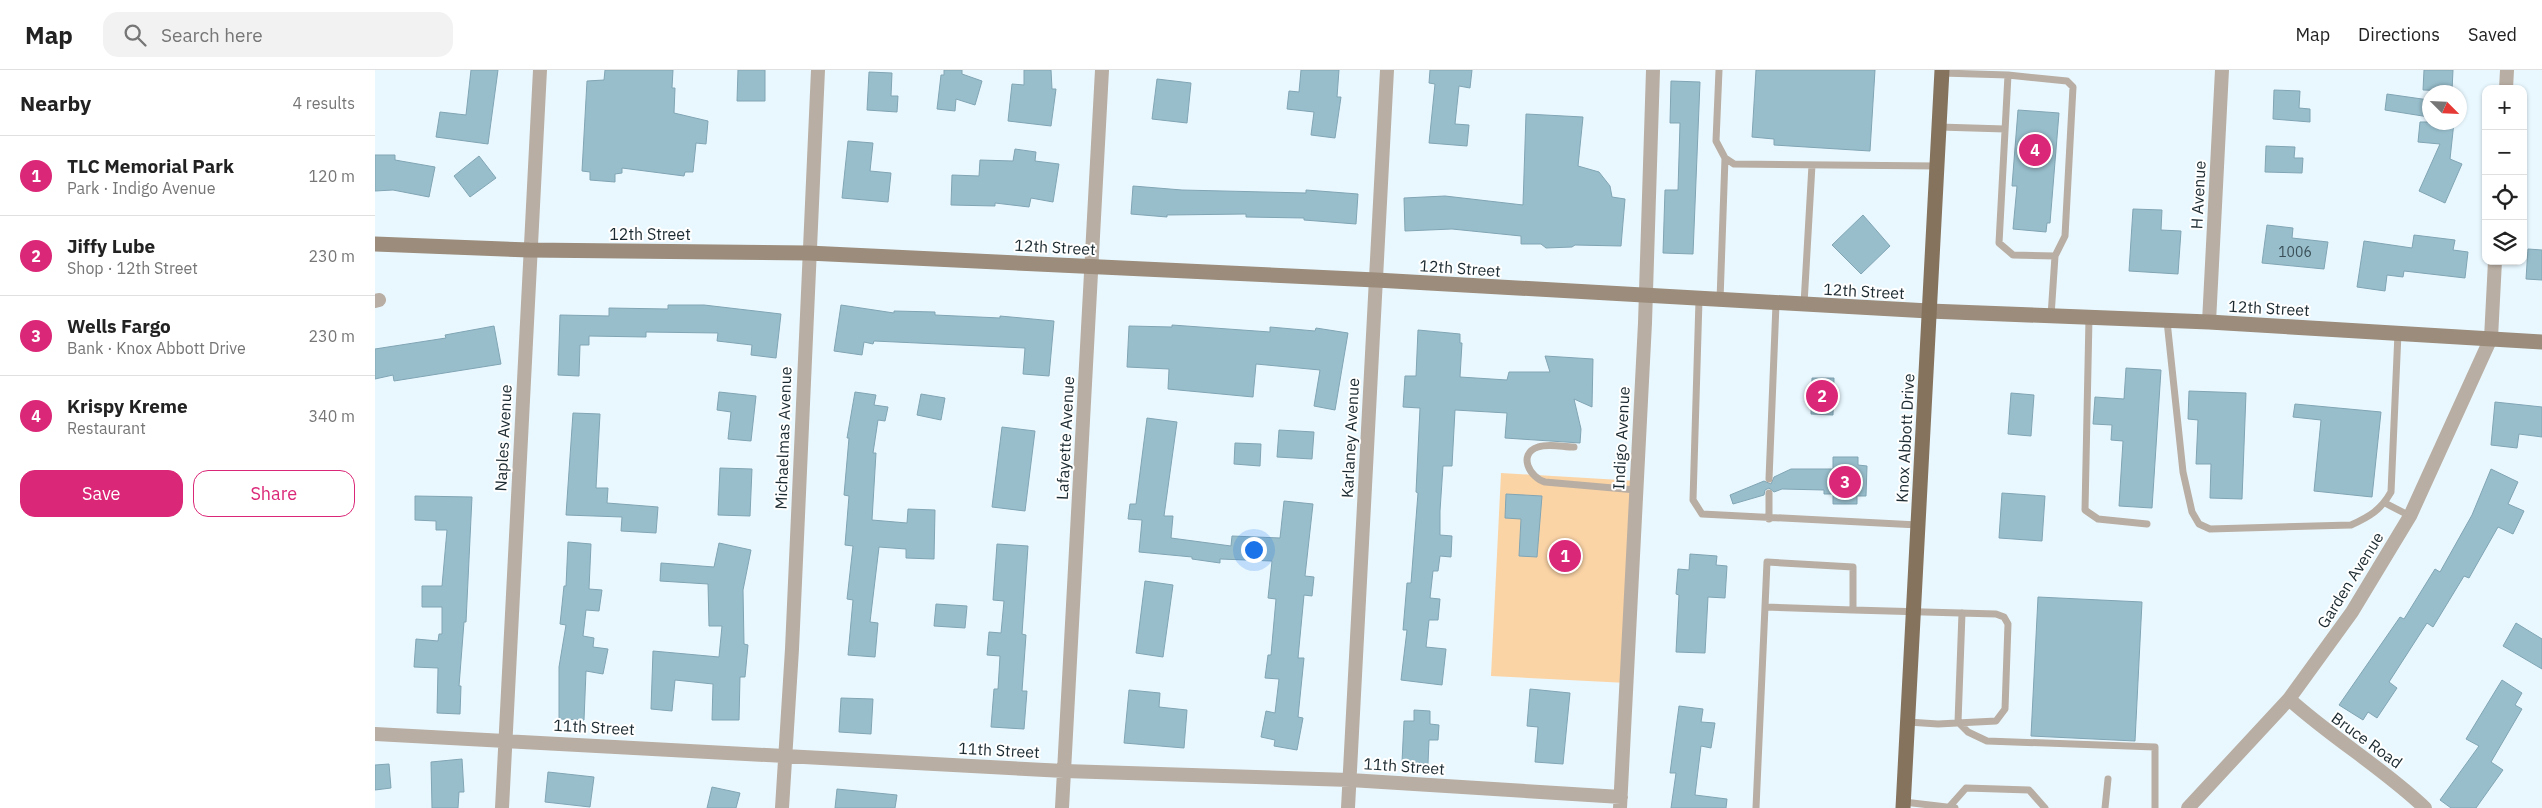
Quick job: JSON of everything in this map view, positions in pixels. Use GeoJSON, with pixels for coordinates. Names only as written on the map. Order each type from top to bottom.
{"type":"FeatureCollection","features":[{"type":"Feature","properties":{"kind":"main road","name":"Knox Abbott Drive"},"geometry":{"type":"LineString","coordinates":[[1903,805],[1942,72]]}},
{"type":"Feature","properties":{"kind":"main road","name":"12th Street"},"geometry":{"type":"LineString","coordinates":[[375,244],[529,250],[808,253],[1376,280],[1776,304],[2209,322],[2542,342]]}},
{"type":"Feature","properties":{"kind":"street","name":"Naples Avenue"},"geometry":{"type":"LineString","coordinates":[[502,808],[529,250],[540,70]]}},
{"type":"Feature","properties":{"kind":"street","name":"Michaelmas Avenue"},"geometry":{"type":"LineString","coordinates":[[782,808],[818,70]]}},
{"type":"Feature","properties":{"kind":"street","name":"Lafayette Avenue"},"geometry":{"type":"LineString","coordinates":[[1062,808],[1102,70]]}},
{"type":"Feature","properties":{"kind":"street","name":"Karlaney Avenue"},"geometry":{"type":"LineString","coordinates":[[1348,808],[1387,70]]}},
{"type":"Feature","properties":{"kind":"street","name":"Indigo Avenue"},"geometry":{"type":"LineString","coordinates":[[1621,802],[1646,297],[1653,70]]}},
{"type":"Feature","properties":{"kind":"street","name":"H Avenue"},"geometry":{"type":"LineString","coordinates":[[2209,322],[2222,70]]}},
{"type":"Feature","properties":{"kind":"street"},"geometry":{"type":"LineString","coordinates":[[2506,85],[2507,70]]}},
{"type":"Feature","properties":{"kind":"street"},"geometry":{"type":"LineString","coordinates":[[2491,338],[2495,265]]}},
{"type":"Feature","properties":{"kind":"street","name":"Garden Avenue"},"geometry":{"type":"LineString","coordinates":[[2188,808],[2289,699],[2353,612],[2410,516],[2491,338]]}},
{"type":"Feature","properties":{"kind":"street","name":"Bruce Road"},"geometry":{"type":"LineString","coordinates":[[2289,699],[2330,735],[2380,770],[2425,808]]}},
{"type":"Feature","properties":{"kind":"street","name":"11th Street"},"geometry":{"type":"LineString","coordinates":[[375,734],[1064,771],[1350,780],[1621,802]]}},
{"type":"Feature","properties":{"kind":"lane"},"geometry":{"type":"LineString","coordinates":[[1719,70],[1716,141],[1725,158],[1720,301]]}},
{"type":"Feature","properties":{"kind":"lane"},"geometry":{"type":"LineString","coordinates":[[1942,72],[2008,75],[2067,81],[2073,87],[2065,236],[2055,256],[2051,316]]}},
{"type":"Feature","properties":{"kind":"lane"},"geometry":{"type":"LineString","coordinates":[[2008,75],[1999,243],[2013,255],[2055,256]]}},
{"type":"Feature","properties":{"kind":"lane"},"geometry":{"type":"LineString","coordinates":[[1939,127],[2005,129]]}},
{"type":"Feature","properties":{"kind":"lane"},"geometry":{"type":"LineString","coordinates":[[1725,158],[1739,164],[1937,166]]}},
{"type":"Feature","properties":{"kind":"lane"},"geometry":{"type":"LineString","coordinates":[[1804,305],[1812,165]]}},
{"type":"Feature","properties":{"kind":"lane"},"geometry":{"type":"LineString","coordinates":[[1699,300],[1693,500],[1702,514],[1769,519],[1918,525]]}},
{"type":"Feature","properties":{"kind":"lane"},"geometry":{"type":"LineString","coordinates":[[1769,479],[1776,304]]}},
{"type":"Feature","properties":{"kind":"lane"},"geometry":{"type":"LineString","coordinates":[[2089,318],[2085,510],[2098,519],[2147,524]]}},
{"type":"Feature","properties":{"kind":"lane"},"geometry":{"type":"LineString","coordinates":[[2167,321],[2183,472],[2192,512],[2199,524],[2210,529],[2351,525],[2371,516],[2385,502],[2391,492],[2398,333]]}},
{"type":"Feature","properties":{"kind":"lane"},"geometry":{"type":"LineString","coordinates":[[1574,447],[1549,445],[1535,448],[1530,452],[1528,460],[1530,472],[1534,478],[1545,482],[1636,490]]}},
{"type":"Feature","properties":{"kind":"lane"},"geometry":{"type":"LineString","coordinates":[[1769,493],[1769,519]]}},
{"type":"Feature","properties":{"kind":"lane"},"geometry":{"type":"LineString","coordinates":[[2385,502],[2410,516]]}},
{"type":"Feature","properties":{"kind":"lane"},"geometry":{"type":"LineString","coordinates":[[1755,808],[1767,562],[1853,567],[1853,610]]}},
{"type":"Feature","properties":{"kind":"lane"},"geometry":{"type":"LineString","coordinates":[[1765,607],[1996,614],[2004,617],[2008,624],[2005,709],[1996,721],[1938,724],[1907,722]]}},
{"type":"Feature","properties":{"kind":"lane"},"geometry":{"type":"LineString","coordinates":[[1962,613],[1958,722],[1968,732],[1987,741],[2155,747],[2155,808]]}},
{"type":"Feature","properties":{"kind":"lane"},"geometry":{"type":"LineString","coordinates":[[2105,808],[2108,779]]}},
{"type":"Feature","properties":{"kind":"lane"},"geometry":{"type":"LineString","coordinates":[[1903,805],[1952,807],[1966,788],[2029,790],[2045,808]]}},
{"type":"Feature","properties":{"kind":"shaded area"},"geometry":{"type":"Polygon","coordinates":[[[1501,473],[1637,481],[1627,683],[1491,676],[1501,473]]]}},
{"type":"Feature","properties":{"kind":"building"},"geometry":{"type":"Polygon","coordinates":[[[471,70],[498,70],[488,144],[436,137],[440,112],[466,115],[471,70]]]}},
{"type":"Feature","properties":{"kind":"building"},"geometry":{"type":"Polygon","coordinates":[[[605,70],[673,70],[672,88],[675,88],[674,113],[708,121],[706,144],[696,143],[693,172],[685,172],[684,176],[622,168],[622,173],[615,174],[615,182],[590,180],[590,172],[582,171],[587,81],[604,80],[605,70]]]}},
{"type":"Feature","properties":{"kind":"building"},"geometry":{"type":"Polygon","coordinates":[[[738,70],[765,70],[765,101],[737,101],[738,70]]]}},
{"type":"Feature","properties":{"kind":"building"},"geometry":{"type":"Polygon","coordinates":[[[944,70],[962,70],[962,74],[982,81],[975,105],[956,99],[955,111],[937,109],[941,75],[944,75],[944,70]]]}},
{"type":"Feature","properties":{"kind":"building"},"geometry":{"type":"Polygon","coordinates":[[[1024,70],[1051,70],[1052,89],[1056,89],[1051,126],[1008,121],[1012,84],[1024,85],[1024,70]]]}},
{"type":"Feature","properties":{"kind":"building"},"geometry":{"type":"Polygon","coordinates":[[[1301,70],[1339,70],[1337,97],[1341,97],[1335,138],[1311,135],[1314,112],[1287,109],[1289,91],[1299,92],[1301,70]]]}},
{"type":"Feature","properties":{"kind":"building"},"geometry":{"type":"Polygon","coordinates":[[[1430,70],[1472,70],[1470,88],[1459,86],[1455,124],[1469,125],[1467,146],[1429,143],[1435,84],[1429,83],[1430,70]]]}},
{"type":"Feature","properties":{"kind":"building"},"geometry":{"type":"Polygon","coordinates":[[[1756,70],[1875,70],[1870,151],[1774,145],[1774,139],[1752,137],[1756,70]]]}},
{"type":"Feature","properties":{"kind":"building"},"geometry":{"type":"Polygon","coordinates":[[[2424,70],[2453,70],[2452,85],[2423,85],[2424,70]]]}},
{"type":"Feature","properties":{"kind":"building"},"geometry":{"type":"Polygon","coordinates":[[[869,72],[892,73],[891,96],[898,96],[897,112],[867,110],[869,72]]]}},
{"type":"Feature","properties":{"kind":"building"},"geometry":{"type":"Polygon","coordinates":[[[1157,79],[1191,83],[1187,123],[1152,119],[1157,79]]]}},
{"type":"Feature","properties":{"kind":"building"},"geometry":{"type":"Polygon","coordinates":[[[1671,81],[1700,82],[1693,254],[1663,253],[1665,190],[1678,190],[1680,123],[1670,123],[1671,81]]]}},
{"type":"Feature","properties":{"kind":"building"},"geometry":{"type":"Polygon","coordinates":[[[2274,90],[2300,91],[2299,108],[2310,109],[2310,122],[2273,119],[2274,90]]]}},
{"type":"Feature","properties":{"kind":"building"},"geometry":{"type":"Polygon","coordinates":[[[2387,94],[2422,99],[2422,116],[2385,110],[2387,94]]]}},
{"type":"Feature","properties":{"kind":"building"},"geometry":{"type":"Polygon","coordinates":[[[2018,110],[2059,113],[2050,223],[2047,223],[2046,232],[2013,229],[2017,186],[2012,186],[2018,110]]]}},
{"type":"Feature","properties":{"kind":"building"},"geometry":{"type":"Polygon","coordinates":[[[1526,114],[1583,117],[1578,166],[1599,172],[1610,186],[1612,197],[1625,199],[1621,246],[1575,245],[1572,247],[1546,248],[1541,244],[1521,244],[1521,236],[1452,229],[1405,231],[1404,198],[1445,196],[1523,205],[1526,114]]]}},
{"type":"Feature","properties":{"kind":"building"},"geometry":{"type":"Polygon","coordinates":[[[2420,122],[2422,122],[2422,130],[2453,130],[2450,159],[2462,164],[2445,203],[2419,191],[2440,144],[2418,142],[2420,122]]]}},
{"type":"Feature","properties":{"kind":"building"},"geometry":{"type":"Polygon","coordinates":[[[848,141],[873,143],[870,171],[891,173],[888,202],[842,198],[848,141]]]}},
{"type":"Feature","properties":{"kind":"building"},"geometry":{"type":"Polygon","coordinates":[[[2266,146],[2295,147],[2294,158],[2303,158],[2302,173],[2265,172],[2266,146]]]}},
{"type":"Feature","properties":{"kind":"building"},"geometry":{"type":"Polygon","coordinates":[[[1015,149],[1036,152],[1035,161],[1059,164],[1053,202],[1031,198],[1029,207],[995,203],[995,206],[951,205],[952,175],[979,176],[980,160],[1013,161],[1015,149]]]}},
{"type":"Feature","properties":{"kind":"building"},"geometry":{"type":"Polygon","coordinates":[[[375,155],[395,155],[395,160],[435,167],[429,197],[393,190],[375,191],[375,155]]]}},
{"type":"Feature","properties":{"kind":"building"},"geometry":{"type":"Polygon","coordinates":[[[479,156],[496,178],[470,197],[454,176],[479,156]]]}},
{"type":"Feature","properties":{"kind":"building"},"geometry":{"type":"Polygon","coordinates":[[[1133,186],[1182,190],[1306,193],[1306,190],[1358,194],[1356,224],[1304,220],[1304,218],[1246,217],[1246,214],[1167,215],[1167,217],[1131,214],[1133,186]]]}},
{"type":"Feature","properties":{"kind":"building"},"geometry":{"type":"Polygon","coordinates":[[[2133,209],[2162,210],[2161,230],[2181,231],[2178,274],[2129,271],[2133,209]]]}},
{"type":"Feature","properties":{"kind":"building"},"geometry":{"type":"Polygon","coordinates":[[[1863,215],[1890,246],[1861,274],[1832,245],[1863,215]]]}},
{"type":"Feature","properties":{"kind":"building"},"geometry":{"type":"Polygon","coordinates":[[[2267,225],[2293,228],[2292,238],[2328,242],[2324,269],[2262,263],[2267,225]]]}},
{"type":"Feature","properties":{"kind":"building"},"geometry":{"type":"Polygon","coordinates":[[[2414,235],[2455,240],[2453,250],[2468,252],[2465,278],[2404,271],[2403,277],[2387,275],[2385,291],[2357,287],[2364,241],[2412,248],[2414,235]]]}},
{"type":"Feature","properties":{"kind":"building"},"geometry":{"type":"Polygon","coordinates":[[[2528,249],[2542,250],[2542,280],[2526,279],[2528,249]]]}},
{"type":"Feature","properties":{"kind":"building"},"geometry":{"type":"Polygon","coordinates":[[[668,305],[704,305],[781,314],[776,358],[751,355],[752,345],[717,341],[718,333],[646,332],[646,337],[589,336],[589,345],[580,345],[579,376],[558,375],[560,315],[609,316],[609,308],[668,309],[668,305]]]}},
{"type":"Feature","properties":{"kind":"building"},"geometry":{"type":"Polygon","coordinates":[[[841,305],[894,313],[894,311],[935,312],[935,315],[1000,318],[1000,316],[1054,321],[1049,376],[1023,374],[1025,348],[874,341],[873,344],[864,342],[862,355],[834,351],[841,305]]]}},
{"type":"Feature","properties":{"kind":"building"},"geometry":{"type":"Polygon","coordinates":[[[1172,325],[1270,332],[1270,327],[1315,331],[1316,328],[1348,333],[1335,410],[1314,406],[1320,370],[1256,364],[1253,397],[1168,389],[1169,369],[1127,367],[1129,326],[1172,327],[1172,325]]]}},
{"type":"Feature","properties":{"kind":"building"},"geometry":{"type":"Polygon","coordinates":[[[494,326],[501,364],[394,381],[393,375],[375,379],[375,349],[446,338],[445,335],[494,326]]]}},
{"type":"Feature","properties":{"kind":"building"},"geometry":{"type":"Polygon","coordinates":[[[1418,330],[1460,334],[1460,343],[1462,343],[1460,377],[1507,380],[1509,372],[1550,372],[1545,356],[1593,359],[1592,407],[1574,399],[1581,429],[1580,443],[1505,438],[1507,413],[1455,410],[1452,466],[1443,466],[1440,511],[1440,535],[1452,536],[1451,557],[1440,556],[1438,571],[1433,571],[1430,598],[1440,599],[1438,620],[1429,620],[1426,647],[1446,649],[1442,685],[1401,680],[1407,630],[1403,630],[1407,583],[1411,583],[1418,493],[1416,492],[1420,408],[1403,407],[1405,376],[1416,376],[1418,330]]]}},
{"type":"Feature","properties":{"kind":"building"},"geometry":{"type":"Polygon","coordinates":[[[2126,368],[2161,370],[2152,508],[2119,506],[2123,441],[2111,440],[2112,425],[2093,424],[2095,397],[2124,399],[2126,368]]]}},
{"type":"Feature","properties":{"kind":"building"},"geometry":{"type":"Polygon","coordinates":[[[1812,378],[1834,378],[1833,415],[1811,414],[1812,378]]]}},
{"type":"Feature","properties":{"kind":"building"},"geometry":{"type":"Polygon","coordinates":[[[2189,391],[2246,393],[2242,499],[2210,498],[2211,464],[2196,464],[2198,420],[2188,419],[2189,391]]]}},
{"type":"Feature","properties":{"kind":"building"},"geometry":{"type":"Polygon","coordinates":[[[719,392],[756,396],[751,441],[728,439],[731,412],[717,410],[719,392]]]}},
{"type":"Feature","properties":{"kind":"building"},"geometry":{"type":"Polygon","coordinates":[[[855,392],[876,395],[874,405],[888,407],[885,421],[878,420],[873,453],[876,453],[872,520],[907,523],[908,509],[935,510],[934,559],[906,558],[906,549],[879,547],[870,622],[878,623],[875,657],[848,655],[853,600],[847,599],[853,546],[845,545],[849,496],[844,495],[849,438],[847,438],[855,392]]]}},
{"type":"Feature","properties":{"kind":"building"},"geometry":{"type":"Polygon","coordinates":[[[2011,393],[2034,395],[2031,436],[2008,434],[2011,393]]]}},
{"type":"Feature","properties":{"kind":"building"},"geometry":{"type":"Polygon","coordinates":[[[921,394],[945,398],[941,420],[917,415],[921,394]]]}},
{"type":"Feature","properties":{"kind":"building"},"geometry":{"type":"Polygon","coordinates":[[[2495,402],[2542,407],[2542,437],[2519,434],[2517,448],[2491,445],[2495,402]]]}},
{"type":"Feature","properties":{"kind":"building"},"geometry":{"type":"Polygon","coordinates":[[[2295,404],[2381,412],[2372,497],[2314,491],[2321,420],[2293,417],[2295,404]]]}},
{"type":"Feature","properties":{"kind":"building"},"geometry":{"type":"Polygon","coordinates":[[[573,413],[600,414],[596,488],[608,488],[607,503],[658,507],[656,533],[621,531],[622,517],[566,515],[573,413]]]}},
{"type":"Feature","properties":{"kind":"building"},"geometry":{"type":"Polygon","coordinates":[[[1147,418],[1177,422],[1164,516],[1173,516],[1171,538],[1231,546],[1232,536],[1280,538],[1284,501],[1313,504],[1305,576],[1314,577],[1312,596],[1304,595],[1298,658],[1304,658],[1298,717],[1303,718],[1297,750],[1274,746],[1275,740],[1261,737],[1266,711],[1275,713],[1279,679],[1265,678],[1268,655],[1271,655],[1276,599],[1268,598],[1272,561],[1220,559],[1220,563],[1192,559],[1192,557],[1139,552],[1142,520],[1128,519],[1130,504],[1136,504],[1147,418]]]}},
{"type":"Feature","properties":{"kind":"building"},"geometry":{"type":"Polygon","coordinates":[[[1002,427],[1035,431],[1025,511],[992,507],[1002,427]]]}},
{"type":"Feature","properties":{"kind":"building"},"geometry":{"type":"Polygon","coordinates":[[[1279,430],[1314,432],[1312,459],[1277,457],[1279,430]]]}},
{"type":"Feature","properties":{"kind":"building"},"geometry":{"type":"Polygon","coordinates":[[[1235,443],[1261,444],[1260,466],[1234,464],[1235,443]]]}},
{"type":"Feature","properties":{"kind":"building"},"geometry":{"type":"Polygon","coordinates":[[[1833,457],[1858,457],[1858,465],[1867,466],[1866,496],[1857,496],[1857,504],[1833,504],[1833,494],[1824,494],[1824,490],[1782,489],[1774,492],[1769,488],[1765,490],[1764,495],[1733,504],[1730,495],[1764,481],[1771,484],[1774,477],[1791,469],[1833,469],[1833,457]]]}},
{"type":"Feature","properties":{"kind":"building"},"geometry":{"type":"Polygon","coordinates":[[[720,468],[752,469],[750,516],[718,515],[720,468]]]}},
{"type":"Feature","properties":{"kind":"building"},"geometry":{"type":"Polygon","coordinates":[[[2491,469],[2518,482],[2508,504],[2524,511],[2513,534],[2498,527],[2469,578],[2464,576],[2433,627],[2427,623],[2389,682],[2397,688],[2377,718],[2368,712],[2363,720],[2339,705],[2400,617],[2404,619],[2435,569],[2440,572],[2472,515],[2491,469]]]}},
{"type":"Feature","properties":{"kind":"building"},"geometry":{"type":"Polygon","coordinates":[[[2002,493],[2045,496],[2042,541],[1999,538],[2002,493]]]}},
{"type":"Feature","properties":{"kind":"building"},"geometry":{"type":"Polygon","coordinates":[[[1506,494],[1542,496],[1537,557],[1519,556],[1521,519],[1505,518],[1506,494]]]}},
{"type":"Feature","properties":{"kind":"building"},"geometry":{"type":"Polygon","coordinates":[[[415,496],[472,497],[466,622],[464,622],[459,686],[461,686],[460,714],[437,713],[438,668],[414,667],[416,639],[438,641],[439,634],[442,634],[442,607],[422,607],[422,586],[442,586],[447,530],[436,530],[436,521],[415,520],[415,496]]]}},
{"type":"Feature","properties":{"kind":"building"},"geometry":{"type":"Polygon","coordinates":[[[568,542],[591,544],[589,589],[602,590],[599,611],[586,610],[583,636],[594,638],[593,647],[608,649],[603,674],[586,671],[584,720],[559,719],[559,667],[566,625],[560,624],[564,586],[566,586],[568,542]]]}},
{"type":"Feature","properties":{"kind":"building"},"geometry":{"type":"Polygon","coordinates":[[[719,543],[751,550],[743,590],[744,644],[748,645],[745,677],[740,677],[739,720],[712,720],[713,684],[675,680],[672,711],[651,709],[653,651],[719,657],[722,626],[709,626],[708,584],[660,581],[661,563],[714,567],[719,543]]]}},
{"type":"Feature","properties":{"kind":"building"},"geometry":{"type":"Polygon","coordinates":[[[997,544],[1028,546],[1022,634],[1026,635],[1022,691],[1027,691],[1024,729],[991,727],[994,689],[998,689],[1000,656],[987,655],[989,632],[1001,633],[1004,601],[993,600],[997,544]]]}},
{"type":"Feature","properties":{"kind":"building"},"geometry":{"type":"Polygon","coordinates":[[[1690,554],[1717,556],[1716,565],[1727,566],[1725,598],[1708,597],[1705,653],[1676,652],[1679,595],[1676,594],[1678,569],[1689,570],[1690,554]]]}},
{"type":"Feature","properties":{"kind":"building"},"geometry":{"type":"Polygon","coordinates":[[[1145,581],[1173,585],[1163,657],[1136,653],[1145,581]]]}},
{"type":"Feature","properties":{"kind":"building"},"geometry":{"type":"Polygon","coordinates":[[[2038,597],[2142,602],[2135,741],[2031,736],[2038,597]]]}},
{"type":"Feature","properties":{"kind":"building"},"geometry":{"type":"Polygon","coordinates":[[[936,604],[967,606],[965,628],[934,626],[936,604]]]}},
{"type":"Feature","properties":{"kind":"building"},"geometry":{"type":"Polygon","coordinates":[[[2516,623],[2542,639],[2542,669],[2503,646],[2516,623]]]}},
{"type":"Feature","properties":{"kind":"building"},"geometry":{"type":"Polygon","coordinates":[[[2502,680],[2522,693],[2515,705],[2522,709],[2491,762],[2503,770],[2476,808],[2451,808],[2440,800],[2479,746],[2466,739],[2502,680]]]}},
{"type":"Feature","properties":{"kind":"building"},"geometry":{"type":"Polygon","coordinates":[[[1530,689],[1570,693],[1563,764],[1535,762],[1538,727],[1527,726],[1530,689]]]}},
{"type":"Feature","properties":{"kind":"building"},"geometry":{"type":"Polygon","coordinates":[[[1129,690],[1160,693],[1159,707],[1187,710],[1184,748],[1124,743],[1129,690]]]}},
{"type":"Feature","properties":{"kind":"building"},"geometry":{"type":"Polygon","coordinates":[[[841,698],[873,699],[871,734],[839,732],[841,698]]]}},
{"type":"Feature","properties":{"kind":"building"},"geometry":{"type":"Polygon","coordinates":[[[1679,706],[1703,709],[1701,722],[1715,723],[1711,748],[1701,746],[1695,795],[1727,799],[1726,808],[1671,808],[1676,773],[1670,773],[1679,706]]]}},
{"type":"Feature","properties":{"kind":"building"},"geometry":{"type":"Polygon","coordinates":[[[1414,710],[1430,711],[1430,724],[1439,725],[1438,740],[1429,740],[1428,764],[1402,762],[1404,721],[1414,721],[1414,710]]]}},
{"type":"Feature","properties":{"kind":"building"},"geometry":{"type":"Polygon","coordinates":[[[462,759],[464,792],[459,792],[458,808],[432,808],[431,762],[462,759]]]}},
{"type":"Feature","properties":{"kind":"building"},"geometry":{"type":"Polygon","coordinates":[[[389,764],[391,788],[375,790],[375,765],[389,764]]]}},
{"type":"Feature","properties":{"kind":"building"},"geometry":{"type":"Polygon","coordinates":[[[548,772],[594,777],[590,807],[545,802],[548,772]]]}},
{"type":"Feature","properties":{"kind":"building"},"geometry":{"type":"Polygon","coordinates":[[[712,787],[740,793],[736,808],[707,808],[712,787]]]}},
{"type":"Feature","properties":{"kind":"building"},"geometry":{"type":"Polygon","coordinates":[[[837,789],[897,795],[895,808],[835,808],[837,789]]]}},
{"type":"Feature","properties":{"kind":"place","name":"Krispy Kreme"},"geometry":{"type":"Point","coordinates":[2035,150]}},
{"type":"Feature","properties":{"kind":"place","name":"Jiffy Lube"},"geometry":{"type":"Point","coordinates":[1822,396]}},
{"type":"Feature","properties":{"kind":"place","name":"Wells Fargo"},"geometry":{"type":"Point","coordinates":[1845,482]}},
{"type":"Feature","properties":{"kind":"place","name":"TLC Memorial Park"},"geometry":{"type":"Point","coordinates":[1565,556]}}]}
